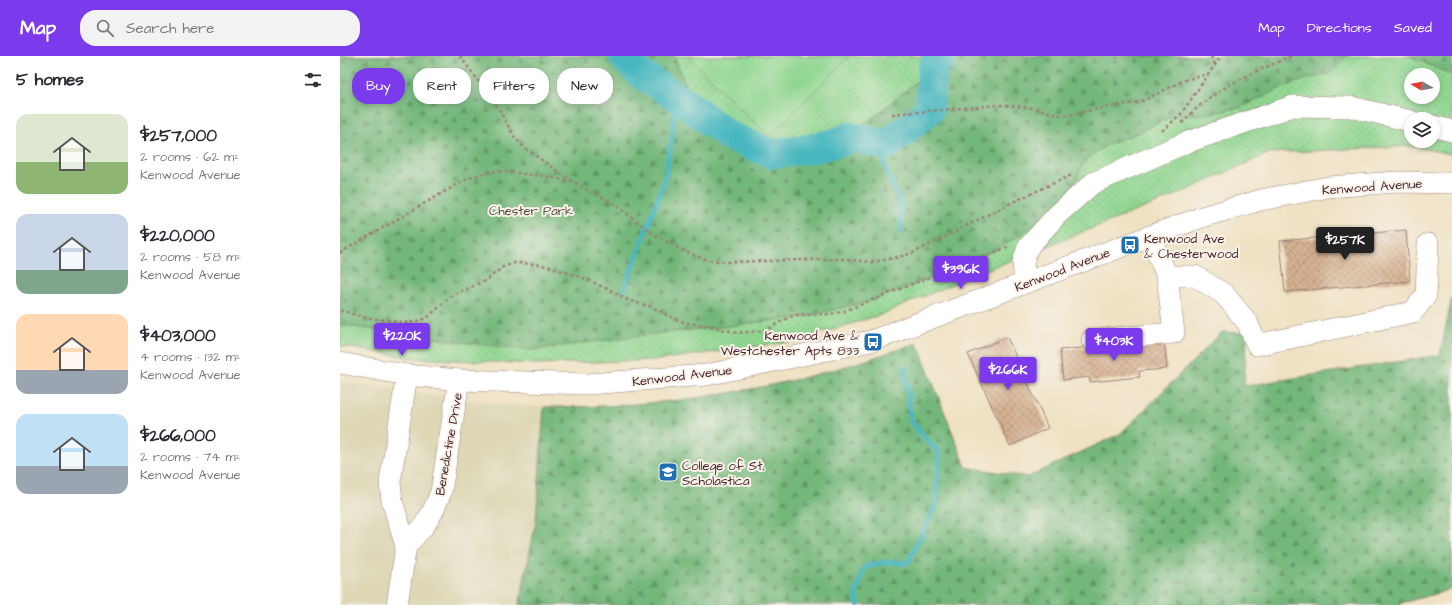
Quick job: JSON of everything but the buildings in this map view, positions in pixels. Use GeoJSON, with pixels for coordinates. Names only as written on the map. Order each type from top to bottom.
{"type":"FeatureCollection","features":[{"type":"Feature","properties":{"kind":"street"},"geometry":{"type":"LineString","coordinates":[[1026,283],[1024,263],[1028,247],[1057,215],[1092,183],[1186,143],[1293,106],[1351,107],[1404,119]]}},
{"type":"Feature","properties":{"kind":"street"},"geometry":{"type":"LineString","coordinates":[[1440,128],[1452,131]]}},
{"type":"Feature","properties":{"kind":"street","name":"Kenwood Avenue"},"geometry":{"type":"LineString","coordinates":[[340,363],[407,375],[459,380],[588,384],[706,375],[871,341],[1205,216],[1261,200],[1321,189],[1397,182],[1452,182]]}},
{"type":"Feature","properties":{"kind":"street"},"geometry":{"type":"LineString","coordinates":[[1092,340],[1174,332],[1167,276],[1150,236]]}},
{"type":"Feature","properties":{"kind":"street"},"geometry":{"type":"LineString","coordinates":[[1167,276],[1195,276],[1224,294],[1247,322],[1257,346],[1413,312],[1426,295],[1428,244]]}},
{"type":"Feature","properties":{"kind":"street"},"geometry":{"type":"LineString","coordinates":[[397,605],[406,546],[392,502],[390,482],[407,375]]}},
{"type":"Feature","properties":{"kind":"street","name":"Benedictine Drive"},"geometry":{"type":"LineString","coordinates":[[406,546],[424,526],[433,511],[441,492],[459,380]]}},
{"type":"Feature","properties":{"kind":"path"},"geometry":{"type":"LineString","coordinates":[[460,56],[497,106],[516,138],[526,149],[573,182],[613,203],[652,233],[683,251],[708,260],[726,262],[843,259],[872,262],[895,258],[913,253],[1015,201],[1078,173]]}},
{"type":"Feature","properties":{"kind":"path"},"geometry":{"type":"LineString","coordinates":[[1211,56],[1215,65]]}},
{"type":"Feature","properties":{"kind":"path"},"geometry":{"type":"LineString","coordinates":[[1161,133],[1181,114],[1221,56]]}},
{"type":"Feature","properties":{"kind":"path"},"geometry":{"type":"LineString","coordinates":[[1178,127],[1204,102],[1231,85],[1267,66],[1291,56]]}},
{"type":"Feature","properties":{"kind":"path"},"geometry":{"type":"LineString","coordinates":[[892,114],[1000,105],[1033,108],[1065,116],[1140,102],[1185,80],[1208,74]]}},
{"type":"Feature","properties":{"kind":"path"},"geometry":{"type":"LineString","coordinates":[[340,254],[444,192],[486,172],[506,172],[544,176],[573,182]]}},
{"type":"Feature","properties":{"kind":"path"},"geometry":{"type":"LineString","coordinates":[[340,312],[344,311],[362,317],[410,323],[426,318],[452,295],[485,281],[503,267],[515,263],[536,264],[551,267],[586,279],[612,290],[630,301],[652,307],[686,323],[705,325],[738,333],[752,332],[767,330],[794,315],[842,312],[1010,246]]}},
{"type":"Feature","properties":{"kind":"shaded area","name":"College of St. Scholastica"},"geometry":{"type":"Polygon","coordinates":[[[917,343],[966,467],[1223,510],[1400,605],[340,605],[340,382],[490,403],[544,407],[625,405],[672,401],[781,383],[852,365],[917,343]]]}},
{"type":"Feature","properties":{"kind":"green space","name":"Chester Park"},"geometry":{"type":"Polygon","coordinates":[[[340,56],[1452,56],[1452,154],[1420,148],[1440,148],[1440,112],[1404,112],[1404,146],[1269,153],[1174,196],[969,277],[883,314],[795,341],[657,360],[537,364],[413,358],[340,346],[340,56]]]}},
{"type":"Feature","properties":{"kind":"green space","name":"Chester Park"},"geometry":{"type":"Polygon","coordinates":[[[340,56],[674,56],[685,84],[716,126],[765,143],[812,140],[855,131],[890,104],[946,56],[1347,56],[1330,74],[1306,79],[1279,89],[1239,108],[1207,114],[1172,116],[1138,133],[1108,144],[1085,160],[1070,193],[1047,217],[1000,248],[874,300],[808,316],[723,327],[651,334],[532,350],[483,345],[340,325],[340,56]]]}},
{"type":"Feature","properties":{"kind":"green space"},"geometry":{"type":"Polygon","coordinates":[[[688,56],[850,56],[769,137],[688,56]]]}},
{"type":"Feature","properties":{"kind":"green space"},"geometry":{"type":"Polygon","coordinates":[[[1409,56],[1452,56],[1452,75],[1440,70],[1440,68],[1436,68],[1409,56]]]}},
{"type":"Feature","properties":{"kind":"green space","name":"College of St. Scholastica"},"geometry":{"type":"Polygon","coordinates":[[[1452,297],[1452,588],[1439,593],[1401,603],[1400,605],[519,605],[536,522],[544,407],[611,406],[711,396],[777,384],[864,361],[917,343],[966,467],[1028,477],[1120,434],[1222,332],[1247,333],[1244,386],[1440,355],[1452,297]]]}},
{"type":"Feature","properties":{"kind":"waterway"},"geometry":{"type":"LineString","coordinates":[[623,56],[638,72],[690,106],[729,136],[772,154],[814,148],[843,141],[849,137],[887,145],[929,110],[933,66],[942,56]]}},
{"type":"Feature","properties":{"kind":"waterway"},"geometry":{"type":"LineString","coordinates":[[624,290],[664,182],[673,130],[675,98]]}},
{"type":"Feature","properties":{"kind":"waterway"},"geometry":{"type":"LineString","coordinates":[[887,145],[884,163],[900,203],[901,230]]}},
{"type":"Feature","properties":{"kind":"waterway"},"geometry":{"type":"LineString","coordinates":[[858,605],[856,595],[864,567],[886,562],[908,563],[936,503],[939,453],[911,422],[905,367]]}},
{"type":"Feature","properties":{"kind":"place","name":"Kenwood Ave & Chesterwood"},"geometry":{"type":"Point","coordinates":[1130,245]}},
{"type":"Feature","properties":{"kind":"place","name":"Kenwood Ave & Westchester Apts 833"},"geometry":{"type":"Point","coordinates":[873,342]}},
{"type":"Feature","properties":{"kind":"place","name":"College of St. Scholastica"},"geometry":{"type":"Point","coordinates":[668,472]}}]}
